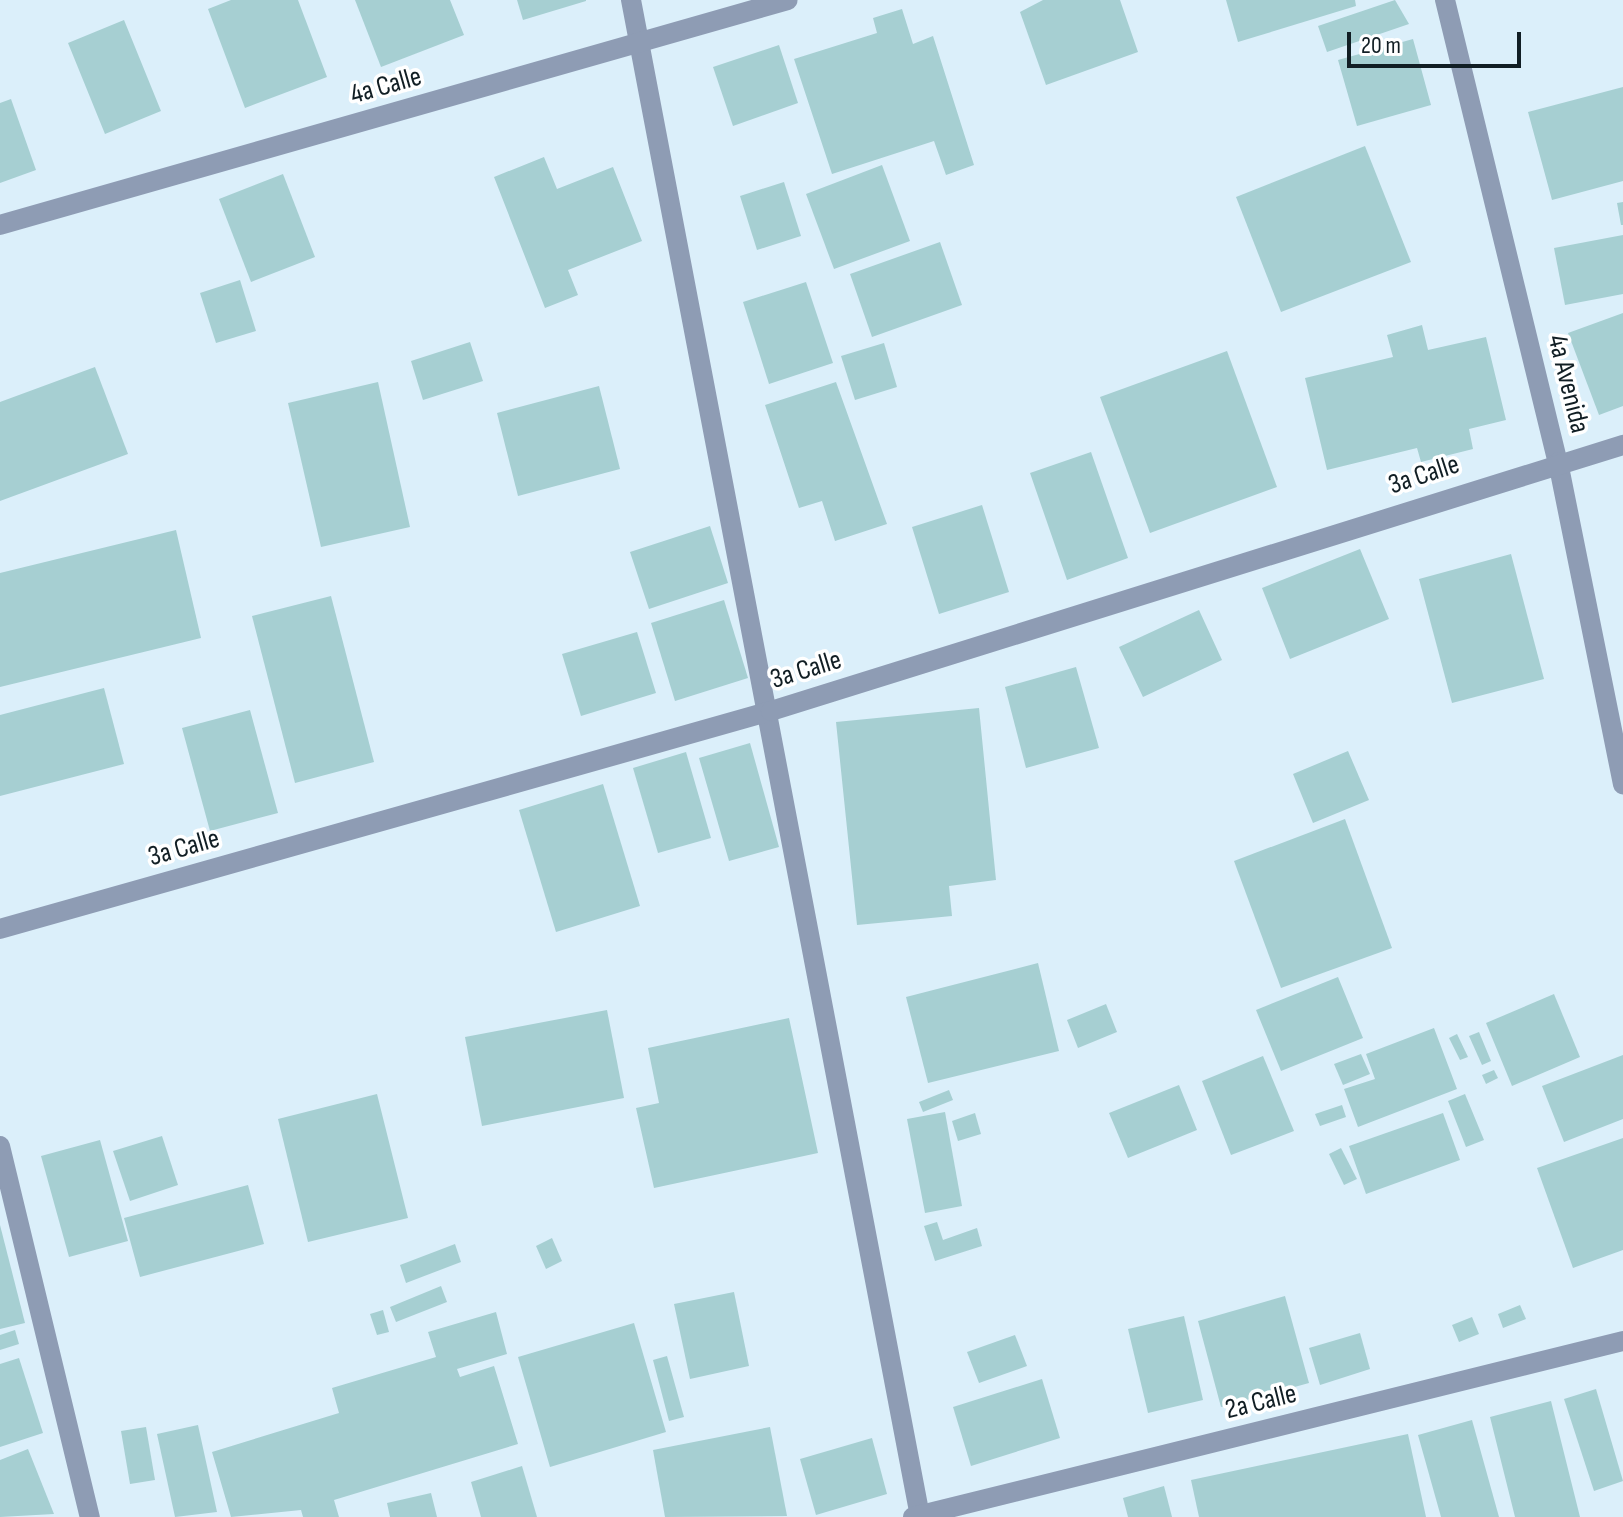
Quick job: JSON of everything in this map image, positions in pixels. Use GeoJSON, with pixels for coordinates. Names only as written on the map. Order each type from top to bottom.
{"type":"FeatureCollection","features":[{"type":"Feature","properties":{"kind":"street"},"geometry":{"type":"LineString","coordinates":[[631,0],[637,43],[771,711],[918,1516]]}},
{"type":"Feature","properties":{"kind":"street","name":"4a Calle"},"geometry":{"type":"LineString","coordinates":[[0,225],[788,0]]}},
{"type":"Feature","properties":{"kind":"street","name":"4a Avenida"},"geometry":{"type":"LineString","coordinates":[[1445,0],[1558,462],[1623,785]]}},
{"type":"Feature","properties":{"kind":"street","name":"3a Calle"},"geometry":{"type":"LineString","coordinates":[[0,929],[771,711],[1558,462],[1623,445]]}},
{"type":"Feature","properties":{"kind":"street"},"geometry":{"type":"LineString","coordinates":[[0,1146],[90,1517]]}},
{"type":"Feature","properties":{"kind":"street","name":"2a Calle"},"geometry":{"type":"LineString","coordinates":[[918,1516],[1623,1341]]}},
{"type":"Feature","properties":{"kind":"building"},"geometry":{"type":"Polygon","coordinates":[[[231,0],[298,0],[327,77],[245,108],[208,9],[231,0]]]}},
{"type":"Feature","properties":{"kind":"building"},"geometry":{"type":"Polygon","coordinates":[[[355,0],[450,0],[464,35],[381,67],[355,0]]]}},
{"type":"Feature","properties":{"kind":"building"},"geometry":{"type":"Polygon","coordinates":[[[517,0],[586,0],[586,1],[523,20],[517,0]]]}},
{"type":"Feature","properties":{"kind":"building"},"geometry":{"type":"Polygon","coordinates":[[[1043,0],[1120,0],[1138,52],[1046,85],[1020,12],[1043,0]]]}},
{"type":"Feature","properties":{"kind":"building"},"geometry":{"type":"Polygon","coordinates":[[[1226,0],[1355,0],[1356,6],[1238,42],[1226,0]]]}},
{"type":"Feature","properties":{"kind":"building"},"geometry":{"type":"Polygon","coordinates":[[[1395,0],[1409,24],[1327,52],[1318,26],[1395,0]]]}},
{"type":"Feature","properties":{"kind":"building"},"geometry":{"type":"Polygon","coordinates":[[[902,9],[913,44],[933,36],[974,165],[946,175],[934,141],[832,174],[794,59],[877,33],[873,18],[902,9]]]}},
{"type":"Feature","properties":{"kind":"building"},"geometry":{"type":"Polygon","coordinates":[[[124,20],[161,111],[105,134],[68,43],[124,20]]]}},
{"type":"Feature","properties":{"kind":"building"},"geometry":{"type":"Polygon","coordinates":[[[1413,39],[1431,105],[1357,126],[1338,60],[1413,39]]]}},
{"type":"Feature","properties":{"kind":"building"},"geometry":{"type":"Polygon","coordinates":[[[779,45],[798,103],[733,126],[713,67],[779,45]]]}},
{"type":"Feature","properties":{"kind":"building"},"geometry":{"type":"Polygon","coordinates":[[[1623,87],[1623,181],[1552,200],[1528,112],[1623,87]]]}},
{"type":"Feature","properties":{"kind":"building"},"geometry":{"type":"Polygon","coordinates":[[[11,99],[36,170],[0,183],[0,103],[11,99]]]}},
{"type":"Feature","properties":{"kind":"building"},"geometry":{"type":"Polygon","coordinates":[[[1365,146],[1411,262],[1281,312],[1236,197],[1365,146]]]}},
{"type":"Feature","properties":{"kind":"building"},"geometry":{"type":"Polygon","coordinates":[[[544,157],[557,189],[613,167],[642,241],[568,270],[578,295],[545,308],[494,177],[544,157]]]}},
{"type":"Feature","properties":{"kind":"building"},"geometry":{"type":"Polygon","coordinates":[[[882,165],[910,241],[834,269],[806,194],[882,165]]]}},
{"type":"Feature","properties":{"kind":"building"},"geometry":{"type":"Polygon","coordinates":[[[283,174],[315,257],[251,282],[219,199],[283,174]]]}},
{"type":"Feature","properties":{"kind":"building"},"geometry":{"type":"Polygon","coordinates":[[[784,182],[801,236],[757,250],[740,196],[784,182]]]}},
{"type":"Feature","properties":{"kind":"building"},"geometry":{"type":"Polygon","coordinates":[[[1623,202],[1623,225],[1621,225],[1617,203],[1623,202]]]}},
{"type":"Feature","properties":{"kind":"building"},"geometry":{"type":"Polygon","coordinates":[[[1623,235],[1623,294],[1565,305],[1554,248],[1623,235]]]}},
{"type":"Feature","properties":{"kind":"building"},"geometry":{"type":"Polygon","coordinates":[[[940,242],[962,305],[872,337],[850,274],[940,242]]]}},
{"type":"Feature","properties":{"kind":"building"},"geometry":{"type":"Polygon","coordinates":[[[240,280],[256,331],[216,343],[200,293],[240,280]]]}},
{"type":"Feature","properties":{"kind":"building"},"geometry":{"type":"Polygon","coordinates":[[[806,282],[833,363],[769,384],[743,302],[806,282]]]}},
{"type":"Feature","properties":{"kind":"building"},"geometry":{"type":"Polygon","coordinates":[[[1623,313],[1623,406],[1599,415],[1568,333],[1623,313]]]}},
{"type":"Feature","properties":{"kind":"building"},"geometry":{"type":"Polygon","coordinates":[[[1422,325],[1428,350],[1486,337],[1506,420],[1469,429],[1473,449],[1421,462],[1417,448],[1327,470],[1305,378],[1393,357],[1387,335],[1422,325]]]}},
{"type":"Feature","properties":{"kind":"building"},"geometry":{"type":"Polygon","coordinates":[[[470,342],[483,381],[423,400],[411,361],[470,342]]]}},
{"type":"Feature","properties":{"kind":"building"},"geometry":{"type":"Polygon","coordinates":[[[884,343],[897,387],[855,400],[841,356],[884,343]]]}},
{"type":"Feature","properties":{"kind":"building"},"geometry":{"type":"Polygon","coordinates":[[[1227,351],[1277,487],[1150,533],[1100,397],[1227,351]]]}},
{"type":"Feature","properties":{"kind":"building"},"geometry":{"type":"Polygon","coordinates":[[[95,367],[128,454],[0,501],[0,402],[95,367]]]}},
{"type":"Feature","properties":{"kind":"building"},"geometry":{"type":"Polygon","coordinates":[[[378,382],[410,527],[321,547],[288,403],[378,382]]]}},
{"type":"Feature","properties":{"kind":"building"},"geometry":{"type":"Polygon","coordinates":[[[836,382],[887,524],[835,541],[822,501],[799,508],[765,405],[836,382]]]}},
{"type":"Feature","properties":{"kind":"building"},"geometry":{"type":"Polygon","coordinates":[[[599,386],[620,469],[518,496],[497,413],[599,386]]]}},
{"type":"Feature","properties":{"kind":"building"},"geometry":{"type":"Polygon","coordinates":[[[1091,452],[1128,558],[1067,580],[1030,473],[1091,452]]]}},
{"type":"Feature","properties":{"kind":"building"},"geometry":{"type":"Polygon","coordinates":[[[982,505],[1009,592],[939,614],[912,527],[982,505]]]}},
{"type":"Feature","properties":{"kind":"building"},"geometry":{"type":"Polygon","coordinates":[[[710,526],[728,583],[649,609],[630,552],[710,526]]]}},
{"type":"Feature","properties":{"kind":"building"},"geometry":{"type":"Polygon","coordinates":[[[176,530],[201,638],[0,687],[0,573],[176,530]]]}},
{"type":"Feature","properties":{"kind":"building"},"geometry":{"type":"Polygon","coordinates":[[[1360,549],[1389,619],[1290,659],[1262,588],[1360,549]]]}},
{"type":"Feature","properties":{"kind":"building"},"geometry":{"type":"Polygon","coordinates":[[[1511,554],[1544,679],[1452,703],[1419,579],[1511,554]]]}},
{"type":"Feature","properties":{"kind":"building"},"geometry":{"type":"Polygon","coordinates":[[[331,596],[374,762],[295,783],[252,616],[331,596]]]}},
{"type":"Feature","properties":{"kind":"building"},"geometry":{"type":"Polygon","coordinates":[[[724,600],[748,678],[675,701],[651,623],[724,600]]]}},
{"type":"Feature","properties":{"kind":"building"},"geometry":{"type":"Polygon","coordinates":[[[1199,610],[1222,660],[1143,697],[1119,647],[1199,610]]]}},
{"type":"Feature","properties":{"kind":"building"},"geometry":{"type":"Polygon","coordinates":[[[637,632],[656,693],[581,716],[562,654],[637,632]]]}},
{"type":"Feature","properties":{"kind":"building"},"geometry":{"type":"Polygon","coordinates":[[[1076,667],[1099,748],[1026,768],[1005,687],[1076,667]]]}},
{"type":"Feature","properties":{"kind":"building"},"geometry":{"type":"Polygon","coordinates":[[[104,688],[124,764],[0,796],[0,715],[104,688]]]}},
{"type":"Feature","properties":{"kind":"building"},"geometry":{"type":"Polygon","coordinates":[[[979,708],[996,880],[949,886],[952,916],[857,925],[836,722],[979,708]]]}},
{"type":"Feature","properties":{"kind":"building"},"geometry":{"type":"Polygon","coordinates":[[[250,710],[278,813],[210,831],[182,728],[250,710]]]}},
{"type":"Feature","properties":{"kind":"building"},"geometry":{"type":"Polygon","coordinates":[[[750,743],[779,847],[729,861],[699,758],[750,743]]]}},
{"type":"Feature","properties":{"kind":"building"},"geometry":{"type":"Polygon","coordinates":[[[1348,751],[1369,800],[1313,823],[1293,774],[1348,751]]]}},
{"type":"Feature","properties":{"kind":"building"},"geometry":{"type":"Polygon","coordinates":[[[686,752],[711,838],[658,853],[633,768],[686,752]]]}},
{"type":"Feature","properties":{"kind":"building"},"geometry":{"type":"Polygon","coordinates":[[[603,784],[640,906],[556,932],[519,810],[603,784]]]}},
{"type":"Feature","properties":{"kind":"building"},"geometry":{"type":"Polygon","coordinates":[[[1345,819],[1392,948],[1281,988],[1234,861],[1345,819]]]}},
{"type":"Feature","properties":{"kind":"building"},"geometry":{"type":"Polygon","coordinates":[[[1038,963],[1059,1051],[928,1083],[906,997],[1038,963]]]}},
{"type":"Feature","properties":{"kind":"building"},"geometry":{"type":"Polygon","coordinates":[[[1338,977],[1363,1038],[1281,1071],[1256,1010],[1338,977]]]}},
{"type":"Feature","properties":{"kind":"building"},"geometry":{"type":"Polygon","coordinates":[[[1554,994],[1580,1057],[1512,1086],[1486,1023],[1554,994]]]}},
{"type":"Feature","properties":{"kind":"building"},"geometry":{"type":"Polygon","coordinates":[[[1106,1004],[1117,1032],[1078,1048],[1067,1020],[1106,1004]]]}},
{"type":"Feature","properties":{"kind":"building"},"geometry":{"type":"Polygon","coordinates":[[[607,1010],[624,1098],[482,1126],[465,1037],[607,1010]]]}},
{"type":"Feature","properties":{"kind":"building"},"geometry":{"type":"Polygon","coordinates":[[[789,1018],[818,1153],[654,1188],[636,1108],[659,1103],[648,1048],[789,1018]]]}},
{"type":"Feature","properties":{"kind":"building"},"geometry":{"type":"Polygon","coordinates":[[[1434,1028],[1457,1089],[1358,1127],[1344,1089],[1375,1079],[1366,1054],[1434,1028]]]}},
{"type":"Feature","properties":{"kind":"building"},"geometry":{"type":"Polygon","coordinates":[[[1479,1032],[1491,1061],[1482,1065],[1469,1036],[1479,1032]]]}},
{"type":"Feature","properties":{"kind":"building"},"geometry":{"type":"Polygon","coordinates":[[[1457,1034],[1468,1057],[1460,1060],[1449,1038],[1457,1034]]]}},
{"type":"Feature","properties":{"kind":"building"},"geometry":{"type":"Polygon","coordinates":[[[1361,1054],[1370,1074],[1343,1085],[1334,1064],[1361,1054]]]}},
{"type":"Feature","properties":{"kind":"building"},"geometry":{"type":"Polygon","coordinates":[[[1623,1055],[1623,1119],[1564,1142],[1542,1086],[1623,1055]]]}},
{"type":"Feature","properties":{"kind":"building"},"geometry":{"type":"Polygon","coordinates":[[[1263,1056],[1294,1131],[1231,1155],[1202,1081],[1263,1056]]]}},
{"type":"Feature","properties":{"kind":"building"},"geometry":{"type":"Polygon","coordinates":[[[1494,1070],[1498,1078],[1486,1084],[1482,1075],[1494,1070]]]}},
{"type":"Feature","properties":{"kind":"building"},"geometry":{"type":"Polygon","coordinates":[[[1179,1085],[1197,1130],[1128,1158],[1109,1113],[1179,1085]]]}},
{"type":"Feature","properties":{"kind":"building"},"geometry":{"type":"Polygon","coordinates":[[[949,1090],[953,1100],[923,1112],[919,1102],[949,1090]]]}},
{"type":"Feature","properties":{"kind":"building"},"geometry":{"type":"Polygon","coordinates":[[[377,1094],[408,1218],[308,1242],[278,1119],[377,1094]]]}},
{"type":"Feature","properties":{"kind":"building"},"geometry":{"type":"Polygon","coordinates":[[[1465,1094],[1484,1140],[1466,1147],[1448,1101],[1465,1094]]]}},
{"type":"Feature","properties":{"kind":"building"},"geometry":{"type":"Polygon","coordinates":[[[1342,1105],[1346,1117],[1320,1126],[1315,1114],[1342,1105]]]}},
{"type":"Feature","properties":{"kind":"building"},"geometry":{"type":"Polygon","coordinates":[[[945,1112],[962,1206],[925,1213],[907,1119],[945,1112]]]}},
{"type":"Feature","properties":{"kind":"building"},"geometry":{"type":"Polygon","coordinates":[[[975,1113],[981,1134],[958,1141],[952,1121],[975,1113]]]}},
{"type":"Feature","properties":{"kind":"building"},"geometry":{"type":"Polygon","coordinates":[[[1443,1113],[1460,1160],[1366,1194],[1349,1146],[1443,1113]]]}},
{"type":"Feature","properties":{"kind":"building"},"geometry":{"type":"Polygon","coordinates":[[[162,1136],[178,1185],[130,1201],[113,1151],[162,1136]]]}},
{"type":"Feature","properties":{"kind":"building"},"geometry":{"type":"Polygon","coordinates":[[[1623,1138],[1623,1250],[1573,1268],[1537,1168],[1623,1138]]]}},
{"type":"Feature","properties":{"kind":"building"},"geometry":{"type":"Polygon","coordinates":[[[100,1140],[128,1241],[69,1257],[41,1156],[100,1140]]]}},
{"type":"Feature","properties":{"kind":"building"},"geometry":{"type":"Polygon","coordinates":[[[1341,1148],[1357,1179],[1344,1185],[1329,1154],[1341,1148]]]}},
{"type":"Feature","properties":{"kind":"building"},"geometry":{"type":"Polygon","coordinates":[[[248,1185],[264,1244],[140,1277],[124,1218],[248,1185]]]}},
{"type":"Feature","properties":{"kind":"building"},"geometry":{"type":"Polygon","coordinates":[[[937,1222],[943,1240],[977,1228],[982,1246],[935,1261],[924,1226],[937,1222]]]}},
{"type":"Feature","properties":{"kind":"building"},"geometry":{"type":"Polygon","coordinates":[[[0,1225],[25,1323],[0,1329],[0,1225]]]}},
{"type":"Feature","properties":{"kind":"building"},"geometry":{"type":"Polygon","coordinates":[[[552,1238],[562,1261],[546,1269],[536,1246],[552,1238]]]}},
{"type":"Feature","properties":{"kind":"building"},"geometry":{"type":"Polygon","coordinates":[[[455,1244],[461,1262],[406,1283],[400,1265],[455,1244]]]}},
{"type":"Feature","properties":{"kind":"building"},"geometry":{"type":"Polygon","coordinates":[[[441,1286],[447,1302],[396,1322],[390,1307],[441,1286]]]}},
{"type":"Feature","properties":{"kind":"building"},"geometry":{"type":"Polygon","coordinates":[[[734,1292],[749,1366],[690,1379],[674,1304],[734,1292]]]}},
{"type":"Feature","properties":{"kind":"building"},"geometry":{"type":"Polygon","coordinates":[[[1285,1296],[1309,1383],[1221,1407],[1198,1321],[1285,1296]]]}},
{"type":"Feature","properties":{"kind":"building"},"geometry":{"type":"Polygon","coordinates":[[[1520,1305],[1526,1319],[1503,1328],[1498,1314],[1520,1305]]]}},
{"type":"Feature","properties":{"kind":"building"},"geometry":{"type":"Polygon","coordinates":[[[383,1310],[389,1332],[377,1335],[370,1314],[383,1310]]]}},
{"type":"Feature","properties":{"kind":"building"},"geometry":{"type":"Polygon","coordinates":[[[496,1312],[507,1354],[457,1369],[460,1377],[494,1366],[518,1444],[334,1500],[339,1517],[303,1517],[301,1510],[231,1517],[212,1452],[339,1413],[332,1388],[436,1357],[428,1332],[496,1312]]]}},
{"type":"Feature","properties":{"kind":"building"},"geometry":{"type":"Polygon","coordinates":[[[1184,1316],[1203,1400],[1148,1413],[1128,1329],[1184,1316]]]}},
{"type":"Feature","properties":{"kind":"building"},"geometry":{"type":"Polygon","coordinates":[[[1472,1317],[1479,1334],[1459,1342],[1452,1325],[1472,1317]]]}},
{"type":"Feature","properties":{"kind":"building"},"geometry":{"type":"Polygon","coordinates":[[[634,1323],[666,1432],[550,1467],[518,1357],[634,1323]]]}},
{"type":"Feature","properties":{"kind":"building"},"geometry":{"type":"Polygon","coordinates":[[[15,1330],[19,1344],[0,1350],[0,1335],[15,1330]]]}},
{"type":"Feature","properties":{"kind":"building"},"geometry":{"type":"Polygon","coordinates":[[[1360,1333],[1370,1369],[1320,1385],[1309,1348],[1360,1333]]]}},
{"type":"Feature","properties":{"kind":"building"},"geometry":{"type":"Polygon","coordinates":[[[1015,1335],[1027,1366],[979,1383],[967,1352],[1015,1335]]]}},
{"type":"Feature","properties":{"kind":"building"},"geometry":{"type":"Polygon","coordinates":[[[667,1356],[684,1417],[669,1421],[653,1360],[667,1356]]]}},
{"type":"Feature","properties":{"kind":"building"},"geometry":{"type":"Polygon","coordinates":[[[19,1358],[43,1433],[0,1447],[0,1364],[19,1358]]]}},
{"type":"Feature","properties":{"kind":"building"},"geometry":{"type":"Polygon","coordinates":[[[1042,1379],[1060,1438],[971,1466],[953,1407],[1042,1379]]]}},
{"type":"Feature","properties":{"kind":"building"},"geometry":{"type":"Polygon","coordinates":[[[1596,1389],[1623,1481],[1594,1491],[1564,1399],[1596,1389]]]}},
{"type":"Feature","properties":{"kind":"building"},"geometry":{"type":"Polygon","coordinates":[[[1551,1401],[1580,1517],[1515,1517],[1490,1417],[1551,1401]]]}},
{"type":"Feature","properties":{"kind":"building"},"geometry":{"type":"Polygon","coordinates":[[[1472,1420],[1499,1517],[1441,1517],[1418,1435],[1472,1420]]]}},
{"type":"Feature","properties":{"kind":"building"},"geometry":{"type":"Polygon","coordinates":[[[198,1425],[217,1512],[175,1517],[157,1434],[198,1425]]]}},
{"type":"Feature","properties":{"kind":"building"},"geometry":{"type":"Polygon","coordinates":[[[146,1427],[155,1480],[130,1484],[121,1431],[146,1427]]]}},
{"type":"Feature","properties":{"kind":"building"},"geometry":{"type":"Polygon","coordinates":[[[770,1427],[787,1516],[665,1517],[653,1450],[770,1427]]]}},
{"type":"Feature","properties":{"kind":"building"},"geometry":{"type":"Polygon","coordinates":[[[1408,1434],[1426,1517],[1199,1517],[1191,1480],[1408,1434]]]}},
{"type":"Feature","properties":{"kind":"building"},"geometry":{"type":"Polygon","coordinates":[[[872,1438],[887,1494],[816,1515],[800,1459],[872,1438]]]}},
{"type":"Feature","properties":{"kind":"building"},"geometry":{"type":"Polygon","coordinates":[[[28,1449],[54,1514],[0,1517],[0,1460],[28,1449]]]}},
{"type":"Feature","properties":{"kind":"building"},"geometry":{"type":"Polygon","coordinates":[[[522,1466],[537,1517],[481,1517],[471,1482],[522,1466]]]}},
{"type":"Feature","properties":{"kind":"building"},"geometry":{"type":"Polygon","coordinates":[[[1164,1486],[1172,1517],[1128,1517],[1123,1498],[1164,1486]]]}},
{"type":"Feature","properties":{"kind":"building"},"geometry":{"type":"Polygon","coordinates":[[[431,1493],[437,1517],[390,1517],[387,1503],[431,1493]]]}}]}
